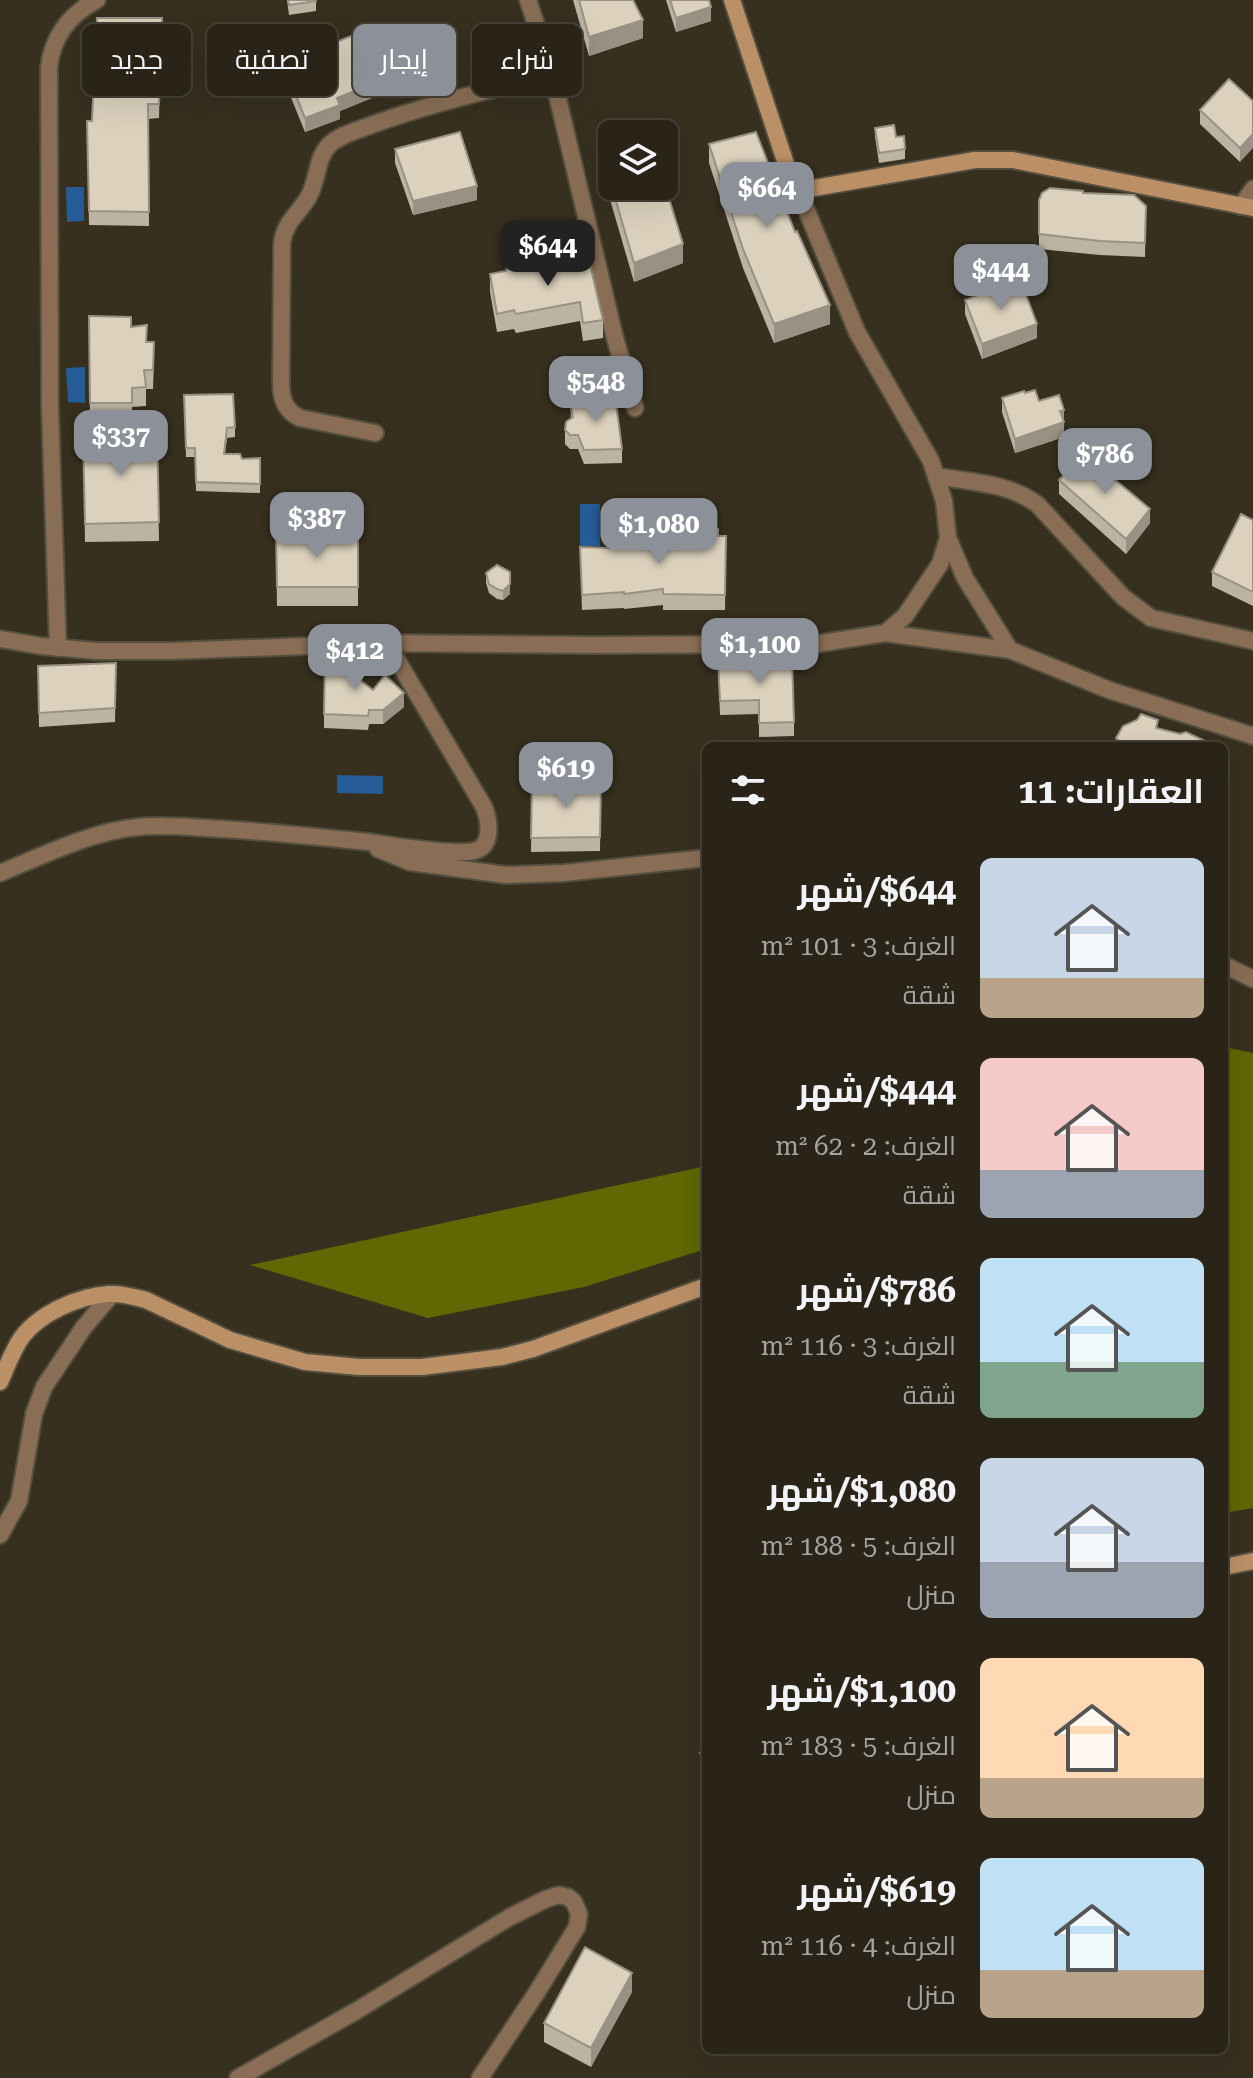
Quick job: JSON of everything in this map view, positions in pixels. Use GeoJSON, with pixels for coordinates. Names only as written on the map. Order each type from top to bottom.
{"type":"FeatureCollection","features":[{"type":"Feature","properties":{"kind":"street"},"geometry":{"type":"LineString","coordinates":[[58,648],[50,409],[49,68],[55,41],[64,26],[97,0]]}},
{"type":"Feature","properties":{"kind":"street"},"geometry":{"type":"LineString","coordinates":[[528,0],[536,24]]}},
{"type":"Feature","properties":{"kind":"street"},"geometry":{"type":"LineString","coordinates":[[732,0],[787,167],[857,332],[931,461],[944,501],[948,538],[965,578],[1010,650]]}},
{"type":"Feature","properties":{"kind":"street"},"geometry":{"type":"LineString","coordinates":[[375,433],[300,418],[290,414],[284,404],[281,394],[282,244],[286,227],[309,195],[321,156],[329,145],[342,136],[420,108],[472,95]]}},
{"type":"Feature","properties":{"kind":"street"},"geometry":{"type":"LineString","coordinates":[[557,96],[615,338],[635,408]]}},
{"type":"Feature","properties":{"kind":"street"},"geometry":{"type":"LineString","coordinates":[[796,185],[814,188],[991,158],[1027,162],[1247,207],[1253,189]]}},
{"type":"Feature","properties":{"kind":"street"},"geometry":{"type":"LineString","coordinates":[[936,476],[1007,488],[1025,495],[1038,505],[1123,597],[1151,618],[1253,641]]}},
{"type":"Feature","properties":{"kind":"street"},"geometry":{"type":"LineString","coordinates":[[885,633],[905,616],[924,589],[940,564],[948,538]]}},
{"type":"Feature","properties":{"kind":"street"},"geometry":{"type":"LineString","coordinates":[[0,639],[96,651],[170,651],[387,643],[816,644],[885,633],[1010,650],[1109,690],[1253,736]]}},
{"type":"Feature","properties":{"kind":"street"},"geometry":{"type":"LineString","coordinates":[[0,873],[92,837],[137,827],[263,832],[439,851],[470,852],[483,847],[488,831],[487,814],[480,798],[387,643]]}},
{"type":"Feature","properties":{"kind":"street"},"geometry":{"type":"LineString","coordinates":[[362,841],[410,862],[506,875],[564,873],[702,858]]}},
{"type":"Feature","properties":{"kind":"street"},"geometry":{"type":"LineString","coordinates":[[1228,967],[1253,979]]}},
{"type":"Feature","properties":{"kind":"street"},"geometry":{"type":"LineString","coordinates":[[0,1382],[16,1347],[34,1324],[71,1304],[112,1294],[146,1300],[218,1335],[275,1355],[323,1365],[386,1368],[478,1360],[533,1349],[702,1287]]}},
{"type":"Feature","properties":{"kind":"street"},"geometry":{"type":"LineString","coordinates":[[0,1535],[19,1501],[34,1414],[44,1387],[84,1327],[112,1294]]}},
{"type":"Feature","properties":{"kind":"street"},"geometry":{"type":"LineString","coordinates":[[1228,1566],[1253,1561]]}},
{"type":"Feature","properties":{"kind":"street"},"geometry":{"type":"LineString","coordinates":[[238,2078],[356,2011],[510,1917],[546,1899],[559,1895],[568,1897],[579,1914],[577,1927],[480,2078]]}},
{"type":"Feature","properties":{"kind":"green space"},"geometry":{"type":"Polygon","coordinates":[[[1228,1048],[1253,1053],[1253,1508],[1228,1512],[1228,1048]]]}},
{"type":"Feature","properties":{"kind":"green space"},"geometry":{"type":"Polygon","coordinates":[[[702,1167],[702,1250],[584,1287],[428,1318],[250,1265],[702,1167]]]}},
{"type":"Feature","properties":{"kind":"water"},"geometry":{"type":"Polygon","coordinates":[[[66,187],[84,187],[84,221],[67,222],[66,187]]]}},
{"type":"Feature","properties":{"kind":"water"},"geometry":{"type":"Polygon","coordinates":[[[85,367],[85,403],[68,402],[66,368],[85,367]]]}},
{"type":"Feature","properties":{"kind":"water"},"geometry":{"type":"Polygon","coordinates":[[[580,504],[600,504],[600,546],[580,546],[580,504]]]}},
{"type":"Feature","properties":{"kind":"water"},"geometry":{"type":"Polygon","coordinates":[[[337,775],[383,776],[383,794],[337,793],[337,775]]]}},
{"type":"Feature","properties":{"kind":"building"},"geometry":{"type":"Polygon","coordinates":[[[288,0],[316,0],[316,1],[289,5],[288,0]]]}},
{"type":"Feature","properties":{"kind":"building"},"geometry":{"type":"Polygon","coordinates":[[[579,0],[633,0],[643,20],[589,37],[579,0]]]}},
{"type":"Feature","properties":{"kind":"building"},"geometry":{"type":"Polygon","coordinates":[[[670,0],[709,0],[711,7],[676,18],[670,0]]]}},
{"type":"Feature","properties":{"kind":"building"},"geometry":{"type":"Polygon","coordinates":[[[97,18],[162,18],[162,24],[97,24],[97,18]]]}},
{"type":"Feature","properties":{"kind":"building"},"geometry":{"type":"Polygon","coordinates":[[[353,35],[353,92],[337,98],[340,105],[305,118],[296,96],[337,96],[337,42],[353,35]]]}},
{"type":"Feature","properties":{"kind":"building"},"geometry":{"type":"Polygon","coordinates":[[[1229,79],[1253,101],[1253,134],[1240,148],[1200,110],[1229,79]]]}},
{"type":"Feature","properties":{"kind":"building"},"geometry":{"type":"Polygon","coordinates":[[[93,96],[159,96],[159,104],[148,104],[149,212],[89,211],[87,121],[92,121],[93,96]]]}},
{"type":"Feature","properties":{"kind":"building"},"geometry":{"type":"Polygon","coordinates":[[[894,125],[896,137],[904,136],[905,149],[879,153],[875,128],[894,125]]]}},
{"type":"Feature","properties":{"kind":"building"},"geometry":{"type":"Polygon","coordinates":[[[460,132],[477,186],[413,201],[395,149],[460,132]]]}},
{"type":"Feature","properties":{"kind":"building"},"geometry":{"type":"Polygon","coordinates":[[[756,132],[795,232],[830,305],[774,324],[743,249],[709,144],[756,132]]]}},
{"type":"Feature","properties":{"kind":"building"},"geometry":{"type":"Polygon","coordinates":[[[1050,188],[1134,195],[1146,206],[1145,243],[1039,234],[1039,200],[1042,193],[1050,188]]]}},
{"type":"Feature","properties":{"kind":"building"},"geometry":{"type":"Polygon","coordinates":[[[616,200],[670,200],[683,244],[634,263],[616,200]]]}},
{"type":"Feature","properties":{"kind":"building"},"geometry":{"type":"Polygon","coordinates":[[[588,256],[603,320],[583,323],[580,302],[516,314],[514,310],[497,314],[490,274],[506,271],[507,267],[588,256]]]}},
{"type":"Feature","properties":{"kind":"building"},"geometry":{"type":"Polygon","coordinates":[[[1020,279],[1037,324],[982,344],[965,300],[1020,279]]]}},
{"type":"Feature","properties":{"kind":"building"},"geometry":{"type":"Polygon","coordinates":[[[89,316],[131,317],[131,327],[147,325],[146,342],[154,342],[153,370],[144,370],[146,387],[132,388],[132,403],[90,403],[89,316]]]}},
{"type":"Feature","properties":{"kind":"building"},"geometry":{"type":"Polygon","coordinates":[[[1035,390],[1039,401],[1059,395],[1064,422],[1015,439],[1002,398],[1035,390]]]}},
{"type":"Feature","properties":{"kind":"building"},"geometry":{"type":"Polygon","coordinates":[[[233,394],[235,427],[227,428],[224,454],[240,454],[242,459],[260,458],[260,484],[196,482],[195,448],[186,448],[184,395],[233,394]]]}},
{"type":"Feature","properties":{"kind":"building"},"geometry":{"type":"Polygon","coordinates":[[[615,396],[622,449],[584,450],[578,435],[570,435],[565,430],[566,422],[573,417],[570,403],[615,396]]]}},
{"type":"Feature","properties":{"kind":"building"},"geometry":{"type":"Polygon","coordinates":[[[157,432],[159,522],[85,524],[83,433],[157,432]]]}},
{"type":"Feature","properties":{"kind":"building"},"geometry":{"type":"Polygon","coordinates":[[[1083,453],[1150,509],[1126,539],[1059,480],[1083,453]]]}},
{"type":"Feature","properties":{"kind":"building"},"geometry":{"type":"Polygon","coordinates":[[[1241,514],[1253,520],[1253,592],[1212,572],[1241,514]]]}},
{"type":"Feature","properties":{"kind":"building"},"geometry":{"type":"Polygon","coordinates":[[[672,528],[718,529],[718,536],[726,536],[725,595],[663,594],[663,589],[582,595],[580,547],[663,545],[663,534],[672,534],[672,528]]]}},
{"type":"Feature","properties":{"kind":"building"},"geometry":{"type":"Polygon","coordinates":[[[276,533],[358,533],[358,587],[277,587],[276,533]]]}},
{"type":"Feature","properties":{"kind":"building"},"geometry":{"type":"Polygon","coordinates":[[[497,565],[510,572],[510,584],[503,591],[489,584],[486,573],[497,565]]]}},
{"type":"Feature","properties":{"kind":"building"},"geometry":{"type":"Polygon","coordinates":[[[792,658],[794,722],[759,723],[759,700],[720,701],[718,660],[792,658]]]}},
{"type":"Feature","properties":{"kind":"building"},"geometry":{"type":"Polygon","coordinates":[[[325,661],[354,661],[352,674],[373,690],[385,675],[404,693],[383,710],[369,710],[368,716],[324,714],[325,661]]]}},
{"type":"Feature","properties":{"kind":"building"},"geometry":{"type":"Polygon","coordinates":[[[116,663],[115,708],[39,713],[38,666],[116,663]]]}},
{"type":"Feature","properties":{"kind":"building"},"geometry":{"type":"Polygon","coordinates":[[[1141,714],[1158,720],[1156,728],[1180,734],[1186,732],[1205,741],[1120,742],[1116,738],[1123,726],[1137,720],[1141,714]]]}},
{"type":"Feature","properties":{"kind":"building"},"geometry":{"type":"Polygon","coordinates":[[[601,783],[600,837],[531,838],[532,784],[601,783]]]}},
{"type":"Feature","properties":{"kind":"building"},"geometry":{"type":"Polygon","coordinates":[[[585,1947],[632,1973],[591,2048],[544,2023],[585,1947]]]}}]}
